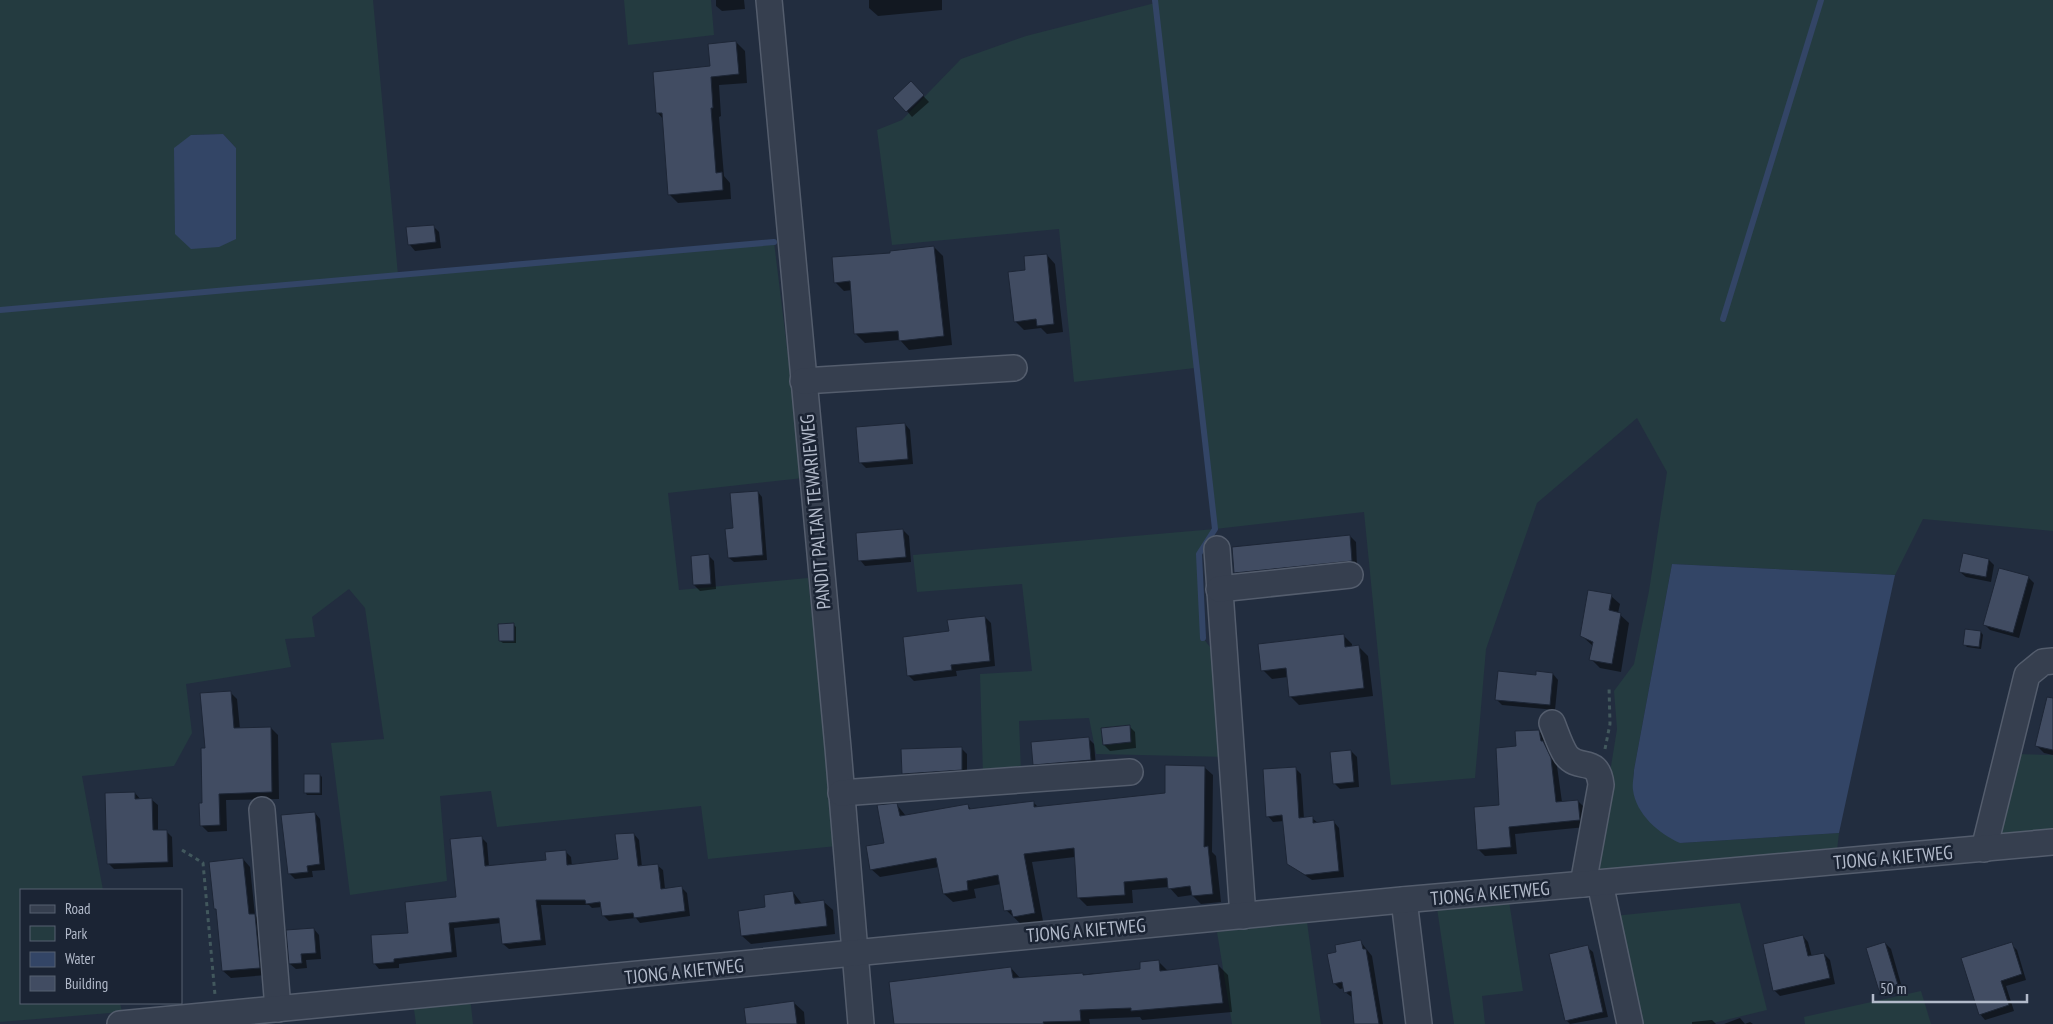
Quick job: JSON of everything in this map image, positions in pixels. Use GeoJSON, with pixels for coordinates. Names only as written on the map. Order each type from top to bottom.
{"type":"FeatureCollection","features":[{"type":"Feature","properties":{"kind":"street","name":"PANDIT PALTAN TEWARIEWEG"},"geometry":{"type":"LineString","coordinates":[[769,0],[861,1024]]}},
{"type":"Feature","properties":{"kind":"street"},"geometry":{"type":"LineString","coordinates":[[803,381],[1014,368]]}},
{"type":"Feature","properties":{"kind":"street"},"geometry":{"type":"LineString","coordinates":[[1217,548],[1240,843],[1243,916]]}},
{"type":"Feature","properties":{"kind":"street"},"geometry":{"type":"LineString","coordinates":[[1219,589],[1350,575]]}},
{"type":"Feature","properties":{"kind":"street"},"geometry":{"type":"LineString","coordinates":[[1984,849],[2026,675],[2043,662],[2053,661]]}},
{"type":"Feature","properties":{"kind":"street"},"geometry":{"type":"LineString","coordinates":[[1552,723],[1566,755],[1575,762],[1595,768],[1600,774],[1601,785],[1591,884],[1630,1024]]}},
{"type":"Feature","properties":{"kind":"street"},"geometry":{"type":"LineString","coordinates":[[841,793],[1130,772]]}},
{"type":"Feature","properties":{"kind":"street"},"geometry":{"type":"LineString","coordinates":[[262,810],[278,1010]]}},
{"type":"Feature","properties":{"kind":"street","name":"TJONG A KIETWEG"},"geometry":{"type":"LineString","coordinates":[[120,1024],[278,1010],[348,1014],[855,952],[1404,900],[2053,842]]}},
{"type":"Feature","properties":{"kind":"street"},"geometry":{"type":"LineString","coordinates":[[1404,900],[1419,1024]]}},
{"type":"Feature","properties":{"kind":"path"},"geometry":{"type":"LineString","coordinates":[[1600,774],[1610,724],[1609,687]]}},
{"type":"Feature","properties":{"kind":"path"},"geometry":{"type":"LineString","coordinates":[[182,850],[203,862],[217,1015]]}},
{"type":"Feature","properties":{"kind":"green space"},"geometry":{"type":"Polygon","coordinates":[[[0,0],[373,0],[398,275],[774,242],[803,478],[668,493],[679,590],[808,578],[837,846],[708,859],[701,806],[497,827],[491,791],[440,796],[447,881],[350,895],[331,743],[384,739],[365,608],[349,589],[312,617],[315,637],[285,639],[291,667],[186,684],[192,733],[174,766],[82,776],[103,889],[20,889],[20,1004],[120,1004],[122,1012],[0,1022],[0,0]],[[223,134],[191,135],[236,148],[223,134]]]}},
{"type":"Feature","properties":{"kind":"green space"},"geometry":{"type":"Polygon","coordinates":[[[624,0],[711,0],[714,35],[628,45],[624,0]]]}},
{"type":"Feature","properties":{"kind":"green space"},"geometry":{"type":"Polygon","coordinates":[[[1155,0],[2053,0],[2053,531],[1923,519],[1895,575],[1672,564],[1634,770],[1633,790],[1680,843],[1839,833],[1837,850],[1594,872],[1617,729],[1614,691],[1634,664],[1649,591],[1667,472],[1637,418],[1537,503],[1486,649],[1475,778],[1391,785],[1364,512],[1215,529],[1195,368],[1074,382],[1059,229],[892,245],[877,130],[902,120],[961,59],[1026,36],[1155,3],[1155,0]]]}},
{"type":"Feature","properties":{"kind":"green space"},"geometry":{"type":"Polygon","coordinates":[[[1215,529],[1199,554],[1203,638],[1217,656],[1228,757],[1096,754],[1089,718],[1019,721],[1021,772],[983,775],[980,674],[1032,671],[1022,584],[917,592],[913,555],[1215,529]]]}},
{"type":"Feature","properties":{"kind":"green space"},"geometry":{"type":"Polygon","coordinates":[[[2013,754],[2053,755],[2053,833],[1995,836],[2013,754]]]}},
{"type":"Feature","properties":{"kind":"green space"},"geometry":{"type":"Polygon","coordinates":[[[1509,901],[1523,991],[1482,996],[1485,1024],[1454,1024],[1437,908],[1509,901]]]}},
{"type":"Feature","properties":{"kind":"green space"},"geometry":{"type":"Polygon","coordinates":[[[1740,903],[1767,1010],[1709,1024],[1635,1024],[1614,916],[1740,903]]]}},
{"type":"Feature","properties":{"kind":"green space"},"geometry":{"type":"Polygon","coordinates":[[[1307,922],[1321,1024],[1232,1024],[1217,932],[1307,922]]]}},
{"type":"Feature","properties":{"kind":"green space"},"geometry":{"type":"Polygon","coordinates":[[[1921,991],[1931,1024],[1805,1024],[1804,1017],[1921,991]]]}},
{"type":"Feature","properties":{"kind":"green space"},"geometry":{"type":"Polygon","coordinates":[[[470,997],[473,1024],[416,1024],[413,1002],[470,997]]]}},
{"type":"Feature","properties":{"kind":"water"},"geometry":{"type":"Polygon","coordinates":[[[223,134],[236,148],[236,239],[219,247],[191,249],[175,234],[174,148],[191,135],[223,134]]]}},
{"type":"Feature","properties":{"kind":"water"},"geometry":{"type":"Polygon","coordinates":[[[1672,564],[1895,575],[1839,833],[1680,843],[1657,829],[1639,807],[1633,790],[1634,770],[1672,564]]]}},
{"type":"Feature","properties":{"kind":"building"},"geometry":{"type":"Polygon","coordinates":[[[736,41],[739,74],[711,77],[713,108],[711,108],[716,173],[722,172],[723,190],[668,195],[662,113],[656,113],[653,72],[710,66],[708,44],[736,41]]]}},
{"type":"Feature","properties":{"kind":"building"},"geometry":{"type":"Polygon","coordinates":[[[911,81],[924,95],[906,112],[893,98],[911,81]]]}},
{"type":"Feature","properties":{"kind":"building"},"geometry":{"type":"Polygon","coordinates":[[[434,225],[436,242],[408,245],[406,227],[434,225]]]}},
{"type":"Feature","properties":{"kind":"building"},"geometry":{"type":"Polygon","coordinates":[[[934,246],[944,336],[899,341],[898,331],[854,334],[850,281],[834,283],[832,257],[890,253],[890,251],[934,246]]]}},
{"type":"Feature","properties":{"kind":"building"},"geometry":{"type":"Polygon","coordinates":[[[1047,254],[1054,324],[1037,326],[1036,319],[1014,322],[1008,272],[1025,270],[1024,256],[1047,254]]]}},
{"type":"Feature","properties":{"kind":"building"},"geometry":{"type":"Polygon","coordinates":[[[905,423],[908,459],[859,463],[856,427],[905,423]]]}},
{"type":"Feature","properties":{"kind":"building"},"geometry":{"type":"Polygon","coordinates":[[[758,491],[763,555],[728,558],[725,529],[733,528],[730,493],[758,491]]]}},
{"type":"Feature","properties":{"kind":"building"},"geometry":{"type":"Polygon","coordinates":[[[903,529],[906,557],[858,561],[856,533],[903,529]]]}},
{"type":"Feature","properties":{"kind":"building"},"geometry":{"type":"Polygon","coordinates":[[[1350,535],[1352,561],[1234,573],[1232,547],[1350,535]]]}},
{"type":"Feature","properties":{"kind":"building"},"geometry":{"type":"Polygon","coordinates":[[[1963,553],[1989,559],[1986,577],[1959,572],[1963,553]]]}},
{"type":"Feature","properties":{"kind":"building"},"geometry":{"type":"Polygon","coordinates":[[[709,554],[711,584],[693,585],[691,556],[709,554]]]}},
{"type":"Feature","properties":{"kind":"building"},"geometry":{"type":"Polygon","coordinates":[[[1999,568],[2029,576],[2013,633],[1983,625],[1999,568]]]}},
{"type":"Feature","properties":{"kind":"building"},"geometry":{"type":"Polygon","coordinates":[[[1588,590],[1612,594],[1609,610],[1621,613],[1612,664],[1589,660],[1593,642],[1580,636],[1588,590]]]}},
{"type":"Feature","properties":{"kind":"building"},"geometry":{"type":"Polygon","coordinates":[[[985,616],[990,661],[951,665],[952,670],[907,676],[903,637],[949,631],[947,620],[985,616]]]}},
{"type":"Feature","properties":{"kind":"building"},"geometry":{"type":"Polygon","coordinates":[[[514,623],[514,641],[499,641],[498,624],[514,623]]]}},
{"type":"Feature","properties":{"kind":"building"},"geometry":{"type":"Polygon","coordinates":[[[1965,629],[1981,631],[1979,647],[1963,645],[1965,629]]]}},
{"type":"Feature","properties":{"kind":"building"},"geometry":{"type":"Polygon","coordinates":[[[1344,634],[1345,647],[1359,645],[1364,688],[1289,697],[1286,668],[1261,671],[1258,644],[1344,634]]]}},
{"type":"Feature","properties":{"kind":"building"},"geometry":{"type":"Polygon","coordinates":[[[1498,671],[1536,675],[1536,671],[1553,673],[1550,705],[1495,700],[1498,671]]]}},
{"type":"Feature","properties":{"kind":"building"},"geometry":{"type":"Polygon","coordinates":[[[231,691],[234,728],[271,727],[272,792],[219,794],[220,825],[200,826],[199,803],[202,803],[201,748],[205,748],[200,693],[231,691]]]}},
{"type":"Feature","properties":{"kind":"building"},"geometry":{"type":"Polygon","coordinates":[[[2047,697],[2053,698],[2053,750],[2035,746],[2047,697]]]}},
{"type":"Feature","properties":{"kind":"building"},"geometry":{"type":"Polygon","coordinates":[[[1130,725],[1131,742],[1103,745],[1101,728],[1130,725]]]}},
{"type":"Feature","properties":{"kind":"building"},"geometry":{"type":"Polygon","coordinates":[[[1539,730],[1541,741],[1543,741],[1551,758],[1556,802],[1578,800],[1580,820],[1509,827],[1511,847],[1477,850],[1474,807],[1499,805],[1496,748],[1516,746],[1515,731],[1539,730]]]}},
{"type":"Feature","properties":{"kind":"building"},"geometry":{"type":"Polygon","coordinates":[[[1089,737],[1091,760],[1033,765],[1031,742],[1089,737]]]}},
{"type":"Feature","properties":{"kind":"building"},"geometry":{"type":"Polygon","coordinates":[[[962,747],[962,770],[902,774],[901,749],[962,747]]]}},
{"type":"Feature","properties":{"kind":"building"},"geometry":{"type":"Polygon","coordinates":[[[1351,750],[1354,782],[1333,784],[1330,752],[1351,750]]]}},
{"type":"Feature","properties":{"kind":"building"},"geometry":{"type":"Polygon","coordinates":[[[1165,765],[1205,766],[1204,847],[1208,846],[1213,894],[1192,896],[1190,886],[1168,889],[1167,878],[1124,882],[1125,895],[1077,898],[1074,848],[1024,854],[1035,913],[1013,917],[1011,910],[1004,911],[998,875],[967,881],[968,890],[943,894],[936,858],[870,870],[866,846],[884,843],[877,805],[897,803],[900,816],[968,804],[969,809],[1034,801],[1034,807],[1165,793],[1165,765]]]}},
{"type":"Feature","properties":{"kind":"building"},"geometry":{"type":"Polygon","coordinates":[[[1296,767],[1299,818],[1313,816],[1313,823],[1334,820],[1339,871],[1305,875],[1287,864],[1282,815],[1266,817],[1263,769],[1296,767]]]}},
{"type":"Feature","properties":{"kind":"building"},"geometry":{"type":"Polygon","coordinates":[[[304,774],[320,774],[320,793],[304,793],[304,774]]]}},
{"type":"Feature","properties":{"kind":"building"},"geometry":{"type":"Polygon","coordinates":[[[135,792],[135,799],[152,798],[153,830],[167,830],[168,862],[107,864],[105,793],[135,792]]]}},
{"type":"Feature","properties":{"kind":"building"},"geometry":{"type":"Polygon","coordinates":[[[315,812],[320,864],[307,866],[308,872],[288,874],[281,815],[315,812]]]}},
{"type":"Feature","properties":{"kind":"building"},"geometry":{"type":"Polygon","coordinates":[[[634,833],[638,866],[658,864],[661,889],[682,886],[685,911],[634,918],[633,913],[602,916],[600,902],[586,904],[585,900],[536,900],[541,940],[502,944],[499,918],[449,923],[452,952],[394,959],[394,962],[373,964],[371,935],[408,933],[405,902],[456,897],[450,839],[482,836],[485,866],[546,860],[545,852],[566,850],[567,865],[618,859],[615,834],[634,833]]]}},
{"type":"Feature","properties":{"kind":"building"},"geometry":{"type":"Polygon","coordinates":[[[243,858],[249,914],[255,914],[260,968],[222,971],[209,862],[243,858]]]}},
{"type":"Feature","properties":{"kind":"building"},"geometry":{"type":"Polygon","coordinates":[[[793,891],[795,904],[824,900],[827,926],[741,936],[738,911],[765,907],[764,895],[793,891]]]}},
{"type":"Feature","properties":{"kind":"building"},"geometry":{"type":"Polygon","coordinates":[[[314,928],[316,953],[301,954],[302,963],[289,964],[286,930],[314,928]]]}},
{"type":"Feature","properties":{"kind":"building"},"geometry":{"type":"Polygon","coordinates":[[[1803,935],[1808,956],[1824,953],[1830,978],[1773,991],[1763,944],[1803,935]]]}},
{"type":"Feature","properties":{"kind":"building"},"geometry":{"type":"Polygon","coordinates":[[[1361,940],[1363,949],[1366,949],[1379,1024],[1354,1024],[1351,991],[1344,993],[1342,982],[1333,984],[1327,954],[1336,952],[1335,945],[1361,940]]]}},
{"type":"Feature","properties":{"kind":"building"},"geometry":{"type":"Polygon","coordinates":[[[1885,942],[1898,985],[1879,991],[1866,948],[1885,942]]]}},
{"type":"Feature","properties":{"kind":"building"},"geometry":{"type":"Polygon","coordinates":[[[2012,942],[2022,974],[2001,981],[2009,1005],[1979,1015],[1961,958],[2012,942]]]}},
{"type":"Feature","properties":{"kind":"building"},"geometry":{"type":"Polygon","coordinates":[[[1588,945],[1603,1012],[1565,1021],[1549,954],[1588,945]]]}},
{"type":"Feature","properties":{"kind":"building"},"geometry":{"type":"Polygon","coordinates":[[[1159,960],[1160,971],[1218,964],[1223,1003],[1131,1011],[1131,1008],[1080,1010],[1081,1021],[1043,1022],[1044,1024],[894,1024],[889,982],[1011,967],[1013,978],[1083,973],[1083,975],[1140,969],[1140,962],[1159,960]]]}},
{"type":"Feature","properties":{"kind":"building"},"geometry":{"type":"Polygon","coordinates":[[[794,1001],[797,1024],[746,1024],[744,1008],[794,1001]]]}},
{"type":"Feature","properties":{"kind":"waterway"},"geometry":{"type":"LineString","coordinates":[[1155,0],[1215,529],[1199,554],[1203,638]]}},
{"type":"Feature","properties":{"kind":"waterway"},"geometry":{"type":"LineString","coordinates":[[1723,319],[1821,0]]}},
{"type":"Feature","properties":{"kind":"waterway"},"geometry":{"type":"LineString","coordinates":[[0,310],[774,242]]}}]}
